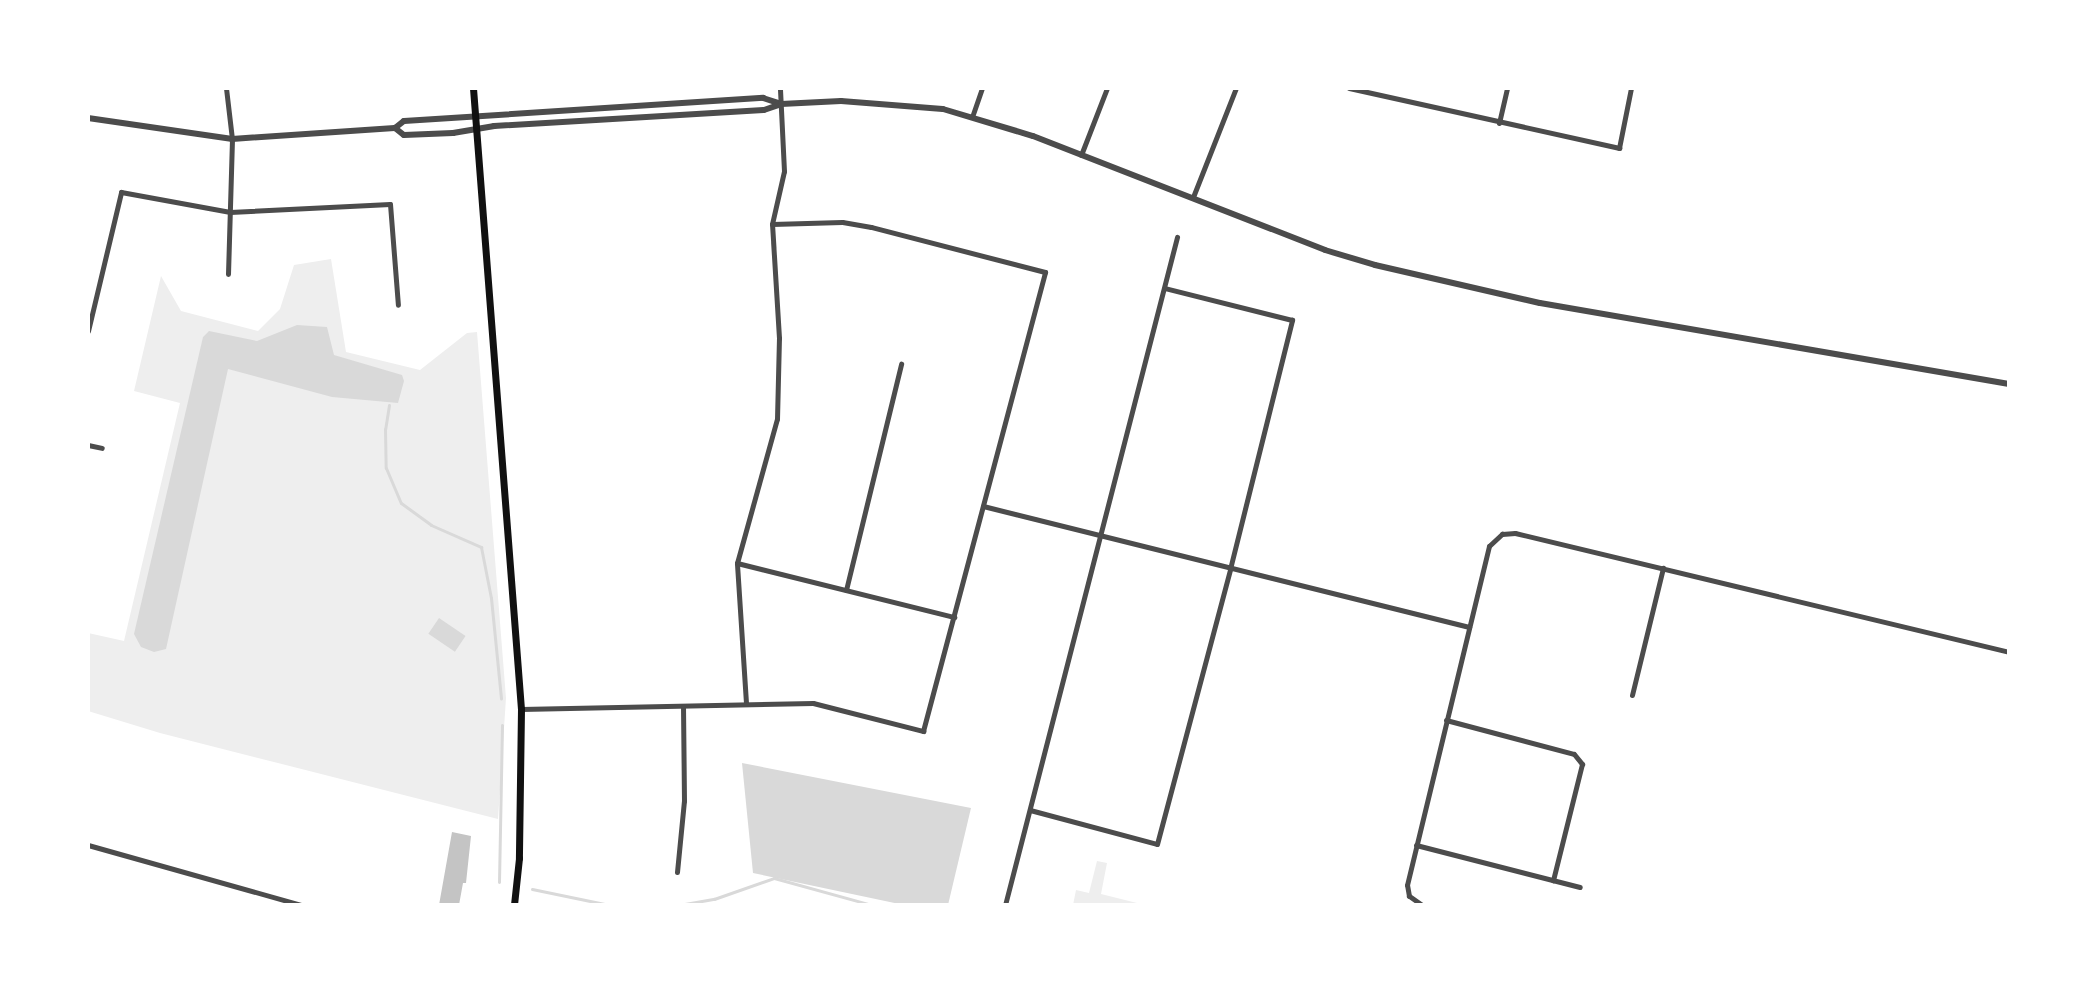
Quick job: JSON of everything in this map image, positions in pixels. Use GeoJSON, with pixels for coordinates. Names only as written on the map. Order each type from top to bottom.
{"type":"FeatureCollection","features":[{"type":"Feature","properties":{"kind":"main road"},"geometry":{"type":"LineString","coordinates":[[473,88],[521,709],[519,858],[514,905]]}},
{"type":"Feature","properties":{"kind":"street"},"geometry":{"type":"LineString","coordinates":[[226,88],[232,139],[228,274]]}},
{"type":"Feature","properties":{"kind":"street"},"geometry":{"type":"LineString","coordinates":[[746,703],[737,563],[777,419],[779,338],[772,224],[784,171],[780,88]]}},
{"type":"Feature","properties":{"kind":"street"},"geometry":{"type":"LineString","coordinates":[[972,117],[982,88]]}},
{"type":"Feature","properties":{"kind":"street"},"geometry":{"type":"LineString","coordinates":[[1081,155],[1107,88]]}},
{"type":"Feature","properties":{"kind":"street"},"geometry":{"type":"LineString","coordinates":[[1193,197],[1236,88]]}},
{"type":"Feature","properties":{"kind":"street"},"geometry":{"type":"LineString","coordinates":[[1349,88],[1619,148],[1631,88]]}},
{"type":"Feature","properties":{"kind":"street"},"geometry":{"type":"LineString","coordinates":[[1381,97],[1383,88]]}},
{"type":"Feature","properties":{"kind":"street"},"geometry":{"type":"LineString","coordinates":[[1499,123],[1507,88]]}},
{"type":"Feature","properties":{"kind":"street"},"geometry":{"type":"LineString","coordinates":[[88,118],[232,139],[395,128],[404,121],[553,111],[763,98],[781,104]]}},
{"type":"Feature","properties":{"kind":"street"},"geometry":{"type":"LineString","coordinates":[[395,128],[404,135],[764,110],[781,104],[888,102],[972,117],[1081,155],[1341,255],[1474,289],[2009,384]]}},
{"type":"Feature","properties":{"kind":"street"},"geometry":{"type":"LineString","coordinates":[[691,103],[692,114]]}},
{"type":"Feature","properties":{"kind":"street"},"geometry":{"type":"LineString","coordinates":[[553,111],[554,123]]}},
{"type":"Feature","properties":{"kind":"street"},"geometry":{"type":"LineString","coordinates":[[88,331],[121,192],[230,212],[390,204],[398,305]]}},
{"type":"Feature","properties":{"kind":"street"},"geometry":{"type":"LineString","coordinates":[[521,709],[813,703],[923,731],[1045,272],[857,225],[772,224]]}},
{"type":"Feature","properties":{"kind":"street"},"geometry":{"type":"LineString","coordinates":[[1005,905],[1177,237]]}},
{"type":"Feature","properties":{"kind":"street"},"geometry":{"type":"LineString","coordinates":[[1030,810],[1157,844],[1230,569],[1292,320],[1165,288]]}},
{"type":"Feature","properties":{"kind":"street"},"geometry":{"type":"LineString","coordinates":[[846,590],[901,364]]}},
{"type":"Feature","properties":{"kind":"street"},"geometry":{"type":"LineString","coordinates":[[88,445],[102,448]]}},
{"type":"Feature","properties":{"kind":"street"},"geometry":{"type":"LineString","coordinates":[[983,506],[1469,627]]}},
{"type":"Feature","properties":{"kind":"street"},"geometry":{"type":"LineString","coordinates":[[1422,905],[1409,896],[1407,885],[1469,627],[1494,540],[1515,533],[2009,652]]}},
{"type":"Feature","properties":{"kind":"street"},"geometry":{"type":"LineString","coordinates":[[737,563],[954,617]]}},
{"type":"Feature","properties":{"kind":"street"},"geometry":{"type":"LineString","coordinates":[[1632,695],[1663,568]]}},
{"type":"Feature","properties":{"kind":"street"},"geometry":{"type":"LineString","coordinates":[[677,872],[684,801],[683,707]]}},
{"type":"Feature","properties":{"kind":"street"},"geometry":{"type":"LineString","coordinates":[[1446,720],[1574,754],[1582,764],[1553,880]]}},
{"type":"Feature","properties":{"kind":"street"},"geometry":{"type":"LineString","coordinates":[[88,845],[301,905]]}},
{"type":"Feature","properties":{"kind":"street"},"geometry":{"type":"LineString","coordinates":[[1416,845],[1580,887]]}},
{"type":"Feature","properties":{"kind":"shaded area"},"geometry":{"type":"Polygon","coordinates":[[[331,259],[346,352],[420,370],[467,333],[477,332],[506,698],[498,819],[160,733],[88,711],[88,633],[124,641],[180,403],[134,391],[161,276],[181,311],[258,331],[280,309],[294,265],[331,259]]]}},
{"type":"Feature","properties":{"kind":"shaded area"},"geometry":{"type":"Polygon","coordinates":[[[297,325],[327,327],[334,355],[402,375],[404,381],[398,403],[332,397],[228,369],[166,649],[154,652],[141,647],[134,634],[203,337],[209,331],[257,341],[297,325]]]}},
{"type":"Feature","properties":{"kind":"shaded area"},"geometry":{"type":"Polygon","coordinates":[[[439,618],[466,636],[455,652],[428,634],[439,618]]]}},
{"type":"Feature","properties":{"kind":"shaded area"},"geometry":{"type":"Polygon","coordinates":[[[742,763],[971,808],[948,905],[904,905],[753,873],[742,763]]]}},
{"type":"Feature","properties":{"kind":"shaded area"},"geometry":{"type":"Polygon","coordinates":[[[1097,861],[1107,863],[1101,894],[1145,905],[1073,905],[1076,890],[1089,893],[1097,861]]]}},
{"type":"Feature","properties":{"kind":"building"},"geometry":{"type":"Polygon","coordinates":[[[452,832],[471,836],[466,883],[463,883],[459,905],[439,905],[452,832]]]}},
{"type":"Feature","properties":{"kind":"waterway"},"geometry":{"type":"LineString","coordinates":[[389,405],[385,429],[386,468],[401,503],[431,525],[481,547],[491,598],[501,699]]}},
{"type":"Feature","properties":{"kind":"waterway"},"geometry":{"type":"LineString","coordinates":[[499,882],[502,725]]}},
{"type":"Feature","properties":{"kind":"waterway"},"geometry":{"type":"LineString","coordinates":[[679,905],[714,899],[774,878],[872,905]]}},
{"type":"Feature","properties":{"kind":"waterway"},"geometry":{"type":"LineString","coordinates":[[532,889],[609,905]]}}]}
